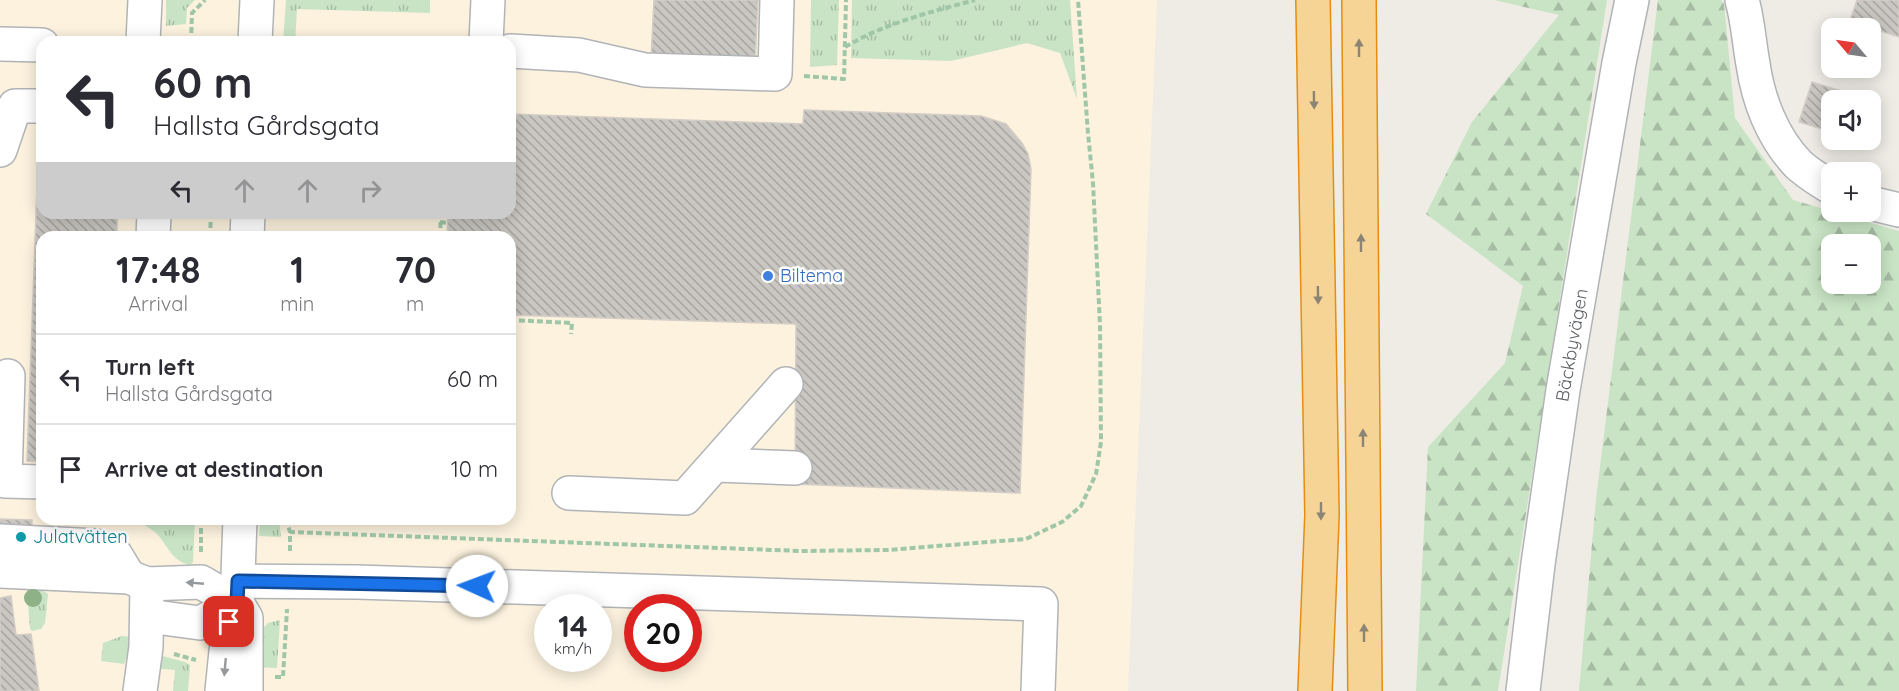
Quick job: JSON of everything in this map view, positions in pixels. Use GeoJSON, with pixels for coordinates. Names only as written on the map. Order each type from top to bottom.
{"type":"FeatureCollection","features":[{"type":"Feature","properties":{"kind":"highway"},"geometry":{"type":"LineString","coordinates":[[1313,0],[1322,515],[1315,691]]}},
{"type":"Feature","properties":{"kind":"highway"},"geometry":{"type":"LineString","coordinates":[[1359,0],[1365,691]]}},
{"type":"Feature","properties":{"kind":"street"},"geometry":{"type":"LineString","coordinates":[[143,36],[145,0]]}},
{"type":"Feature","properties":{"kind":"street"},"geometry":{"type":"LineString","coordinates":[[255,36],[257,0]]}},
{"type":"Feature","properties":{"kind":"street"},"geometry":{"type":"LineString","coordinates":[[486,36],[488,0]]}},
{"type":"Feature","properties":{"kind":"street"},"geometry":{"type":"LineString","coordinates":[[516,51],[579,56],[645,70],[775,74],[777,0]]}},
{"type":"Feature","properties":{"kind":"street","name":"Bäckbyvägen"},"geometry":{"type":"LineString","coordinates":[[1523,691],[1538,564],[1563,390],[1619,63],[1632,0]]}},
{"type":"Feature","properties":{"kind":"street"},"geometry":{"type":"LineString","coordinates":[[1742,0],[1760,102],[1782,144],[1798,164],[1821,180]]}},
{"type":"Feature","properties":{"kind":"street"},"geometry":{"type":"LineString","coordinates":[[0,44],[36,45]]}},
{"type":"Feature","properties":{"kind":"street"},"geometry":{"type":"LineString","coordinates":[[0,150],[15,106],[36,106]]}},
{"type":"Feature","properties":{"kind":"street"},"geometry":{"type":"LineString","coordinates":[[8,376],[5,481],[36,482]]}},
{"type":"Feature","properties":{"kind":"street"},"geometry":{"type":"LineString","coordinates":[[569,493],[685,498],[786,384]]}},
{"type":"Feature","properties":{"kind":"street"},"geometry":{"type":"LineString","coordinates":[[715,465],[795,468]]}},
{"type":"Feature","properties":{"kind":"street"},"geometry":{"type":"LineString","coordinates":[[222,691],[229,622],[237,592],[240,525]]}},
{"type":"Feature","properties":{"kind":"street"},"geometry":{"type":"LineString","coordinates":[[0,541],[96,546],[115,554],[141,592],[146,648],[140,691]]}},
{"type":"Feature","properties":{"kind":"street"},"geometry":{"type":"LineString","coordinates":[[0,571],[141,592],[201,582],[237,592],[378,583],[1041,604],[1038,691]]}},
{"type":"Feature","properties":{"kind":"street"},"geometry":{"type":"LineString","coordinates":[[237,592],[246,618],[246,691]]}},
{"type":"Feature","properties":{"kind":"path"},"geometry":{"type":"LineString","coordinates":[[191,36],[192,13],[205,0]]}},
{"type":"Feature","properties":{"kind":"path"},"geometry":{"type":"LineString","coordinates":[[775,74],[844,79],[846,0]]}},
{"type":"Feature","properties":{"kind":"path"},"geometry":{"type":"LineString","coordinates":[[845,47],[874,31],[925,13],[975,0]]}},
{"type":"Feature","properties":{"kind":"path"},"geometry":{"type":"LineString","coordinates":[[440,219],[440,231]]}},
{"type":"Feature","properties":{"kind":"path"},"geometry":{"type":"LineString","coordinates":[[440,222],[447,223]]}},
{"type":"Feature","properties":{"kind":"path"},"geometry":{"type":"LineString","coordinates":[[516,320],[572,323],[571,334]]}},
{"type":"Feature","properties":{"kind":"path"},"geometry":{"type":"LineString","coordinates":[[288,525],[290,532]]}},
{"type":"Feature","properties":{"kind":"shaded area"},"geometry":{"type":"Polygon","coordinates":[[[0,0],[1157,0],[1128,691],[0,691],[0,0]]]}},
{"type":"Feature","properties":{"kind":"green space"},"geometry":{"type":"Polygon","coordinates":[[[166,0],[195,0],[187,8],[186,24],[166,26],[166,0]]]}},
{"type":"Feature","properties":{"kind":"green space"},"geometry":{"type":"Polygon","coordinates":[[[286,0],[430,0],[430,13],[297,9],[295,36],[283,36],[286,0]]]}},
{"type":"Feature","properties":{"kind":"green space"},"geometry":{"type":"Polygon","coordinates":[[[811,0],[839,0],[837,65],[810,67],[811,0]]]}},
{"type":"Feature","properties":{"kind":"green space"},"geometry":{"type":"Polygon","coordinates":[[[852,0],[1070,0],[1077,99],[1060,53],[1027,43],[951,61],[851,58],[852,0]]]}},
{"type":"Feature","properties":{"kind":"green space"},"geometry":{"type":"Polygon","coordinates":[[[1494,0],[1607,0],[1498,691],[1416,691],[1428,447],[1505,363],[1523,286],[1426,214],[1472,122],[1559,15],[1494,0]]]}},
{"type":"Feature","properties":{"kind":"green space"},"geometry":{"type":"Polygon","coordinates":[[[1658,0],[1721,0],[1724,4],[1735,118],[1793,200],[1821,208],[1821,222],[1868,222],[1899,231],[1899,691],[1579,691],[1596,499],[1658,0]]]}},
{"type":"Feature","properties":{"kind":"green space"},"geometry":{"type":"Polygon","coordinates":[[[145,525],[195,525],[193,562],[190,565],[178,560],[156,533],[145,525]]]}},
{"type":"Feature","properties":{"kind":"green space"},"geometry":{"type":"Polygon","coordinates":[[[260,525],[280,525],[281,537],[259,536],[260,525]]]}},
{"type":"Feature","properties":{"kind":"green space"},"geometry":{"type":"Polygon","coordinates":[[[27,590],[42,590],[48,594],[45,623],[41,629],[32,631],[30,629],[27,590]]]}},
{"type":"Feature","properties":{"kind":"green space"},"geometry":{"type":"Polygon","coordinates":[[[280,620],[277,668],[255,667],[257,634],[268,623],[280,620]]]}},
{"type":"Feature","properties":{"kind":"green space"},"geometry":{"type":"Polygon","coordinates":[[[122,636],[134,637],[124,664],[101,661],[103,643],[122,636]]]}},
{"type":"Feature","properties":{"kind":"green space"},"geometry":{"type":"Polygon","coordinates":[[[159,655],[190,665],[188,691],[173,691],[175,670],[153,668],[159,655]]]}},
{"type":"Feature","properties":{"kind":"building"},"geometry":{"type":"Polygon","coordinates":[[[654,0],[758,0],[755,63],[651,59],[654,0]]]}},
{"type":"Feature","properties":{"kind":"building"},"geometry":{"type":"Polygon","coordinates":[[[1857,0],[1899,0],[1899,37],[1881,31],[1881,18],[1851,18],[1857,0]]]}},
{"type":"Feature","properties":{"kind":"building"},"geometry":{"type":"Polygon","coordinates":[[[1812,82],[1838,90],[1821,90],[1821,129],[1799,122],[1812,82]]]}},
{"type":"Feature","properties":{"kind":"building","name":"Biltema"},"geometry":{"type":"Polygon","coordinates":[[[804,110],[981,116],[1006,124],[1022,143],[1028,154],[1031,169],[1020,493],[795,484],[796,324],[516,315],[516,231],[447,231],[448,219],[516,219],[516,114],[803,124],[804,110]]]}},
{"type":"Feature","properties":{"kind":"building"},"geometry":{"type":"Polygon","coordinates":[[[36,215],[36,219],[117,219],[117,231],[36,231],[36,462],[27,461],[36,215]]]}},
{"type":"Feature","properties":{"kind":"building"},"geometry":{"type":"Polygon","coordinates":[[[0,519],[32,520],[32,530],[0,552],[0,519]]]}},
{"type":"Feature","properties":{"kind":"building"},"geometry":{"type":"Polygon","coordinates":[[[11,596],[16,635],[31,634],[39,691],[0,691],[0,598],[11,596]]]}},
{"type":"Feature","properties":{"kind":"place","name":"Biltema"},"geometry":{"type":"Point","coordinates":[768,276]}},
{"type":"Feature","properties":{"kind":"place","name":"Julatvätten"},"geometry":{"type":"Point","coordinates":[21,537]}},
{"type":"Feature","properties":{"kind":"route"},"geometry":{"type":"LineString","coordinates":[[229,622],[237,603],[238,581],[477,586]]}}]}
